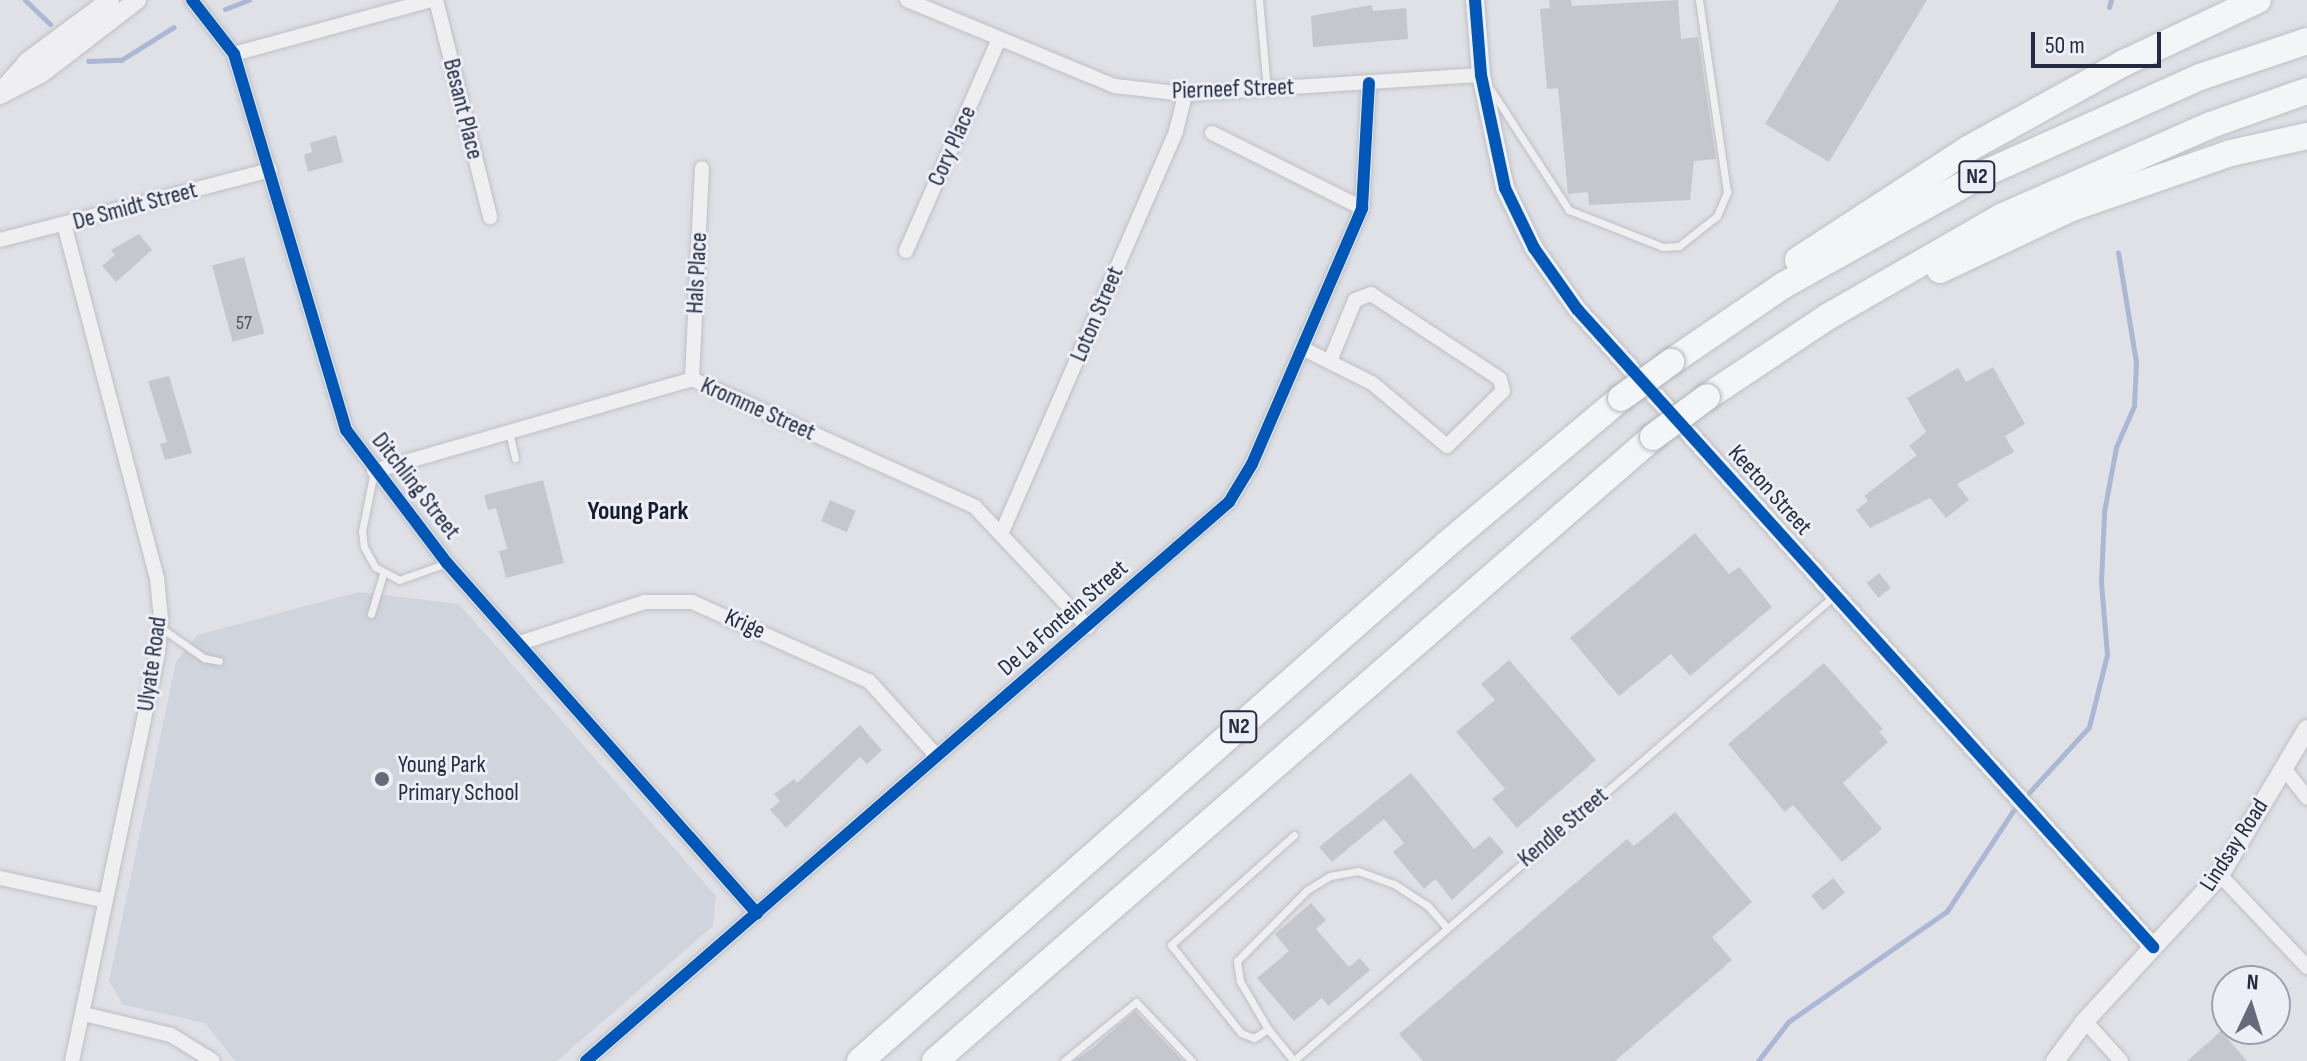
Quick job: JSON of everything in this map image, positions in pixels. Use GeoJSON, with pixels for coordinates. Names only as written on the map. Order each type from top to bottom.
{"type":"FeatureCollection","features":[{"type":"Feature","properties":{"kind":"highway"},"geometry":{"type":"LineString","coordinates":[[1697,345],[1800,259],[1877,204],[2124,63],[2258,0]]}},
{"type":"Feature","properties":{"kind":"highway","name":"N2"},"geometry":{"type":"LineString","coordinates":[[860,1061],[1447,544],[1621,398],[1671,362],[1784,285],[1981,175],[2175,88],[2307,41]]}},
{"type":"Feature","properties":{"kind":"highway","name":"N2"},"geometry":{"type":"LineString","coordinates":[[935,1061],[1492,579],[1659,441],[1829,316],[2001,217],[2211,125],[2307,91]]}},
{"type":"Feature","properties":{"kind":"highway"},"geometry":{"type":"LineString","coordinates":[[1710,404],[1902,289],[1984,248],[2135,185],[2231,153],[2307,136]]}},
{"type":"Feature","properties":{"kind":"street"},"geometry":{"type":"LineString","coordinates":[[0,94],[28,61],[110,0]]}},
{"type":"Feature","properties":{"kind":"street"},"geometry":{"type":"LineString","coordinates":[[0,94],[42,73],[137,0]]}},
{"type":"Feature","properties":{"kind":"street","name":"Ditchling Street"},"geometry":{"type":"LineString","coordinates":[[192,0],[234,54],[346,430],[374,471],[447,563],[757,914]]}},
{"type":"Feature","properties":{"kind":"street"},"geometry":{"type":"LineString","coordinates":[[234,54],[434,0]]}},
{"type":"Feature","properties":{"kind":"street","name":"Besant Place"},"geometry":{"type":"LineString","coordinates":[[434,0],[490,217]]}},
{"type":"Feature","properties":{"kind":"street","name":"Pierneef Street"},"geometry":{"type":"LineString","coordinates":[[907,0],[1100,82],[1185,94],[1481,75]]}},
{"type":"Feature","properties":{"kind":"street","name":"Keeton Street"},"geometry":{"type":"LineString","coordinates":[[1475,0],[1481,75],[1505,188],[1534,248],[1577,309],[2153,947]]}},
{"type":"Feature","properties":{"kind":"street","name":"Cory Place"},"geometry":{"type":"LineString","coordinates":[[906,251],[998,41]]}},
{"type":"Feature","properties":{"kind":"street","name":"De La Fontein Street"},"geometry":{"type":"LineString","coordinates":[[586,1061],[757,914],[935,754],[1088,627],[1236,493],[1362,208],[1369,83]]}},
{"type":"Feature","properties":{"kind":"street","name":"Loton Street"},"geometry":{"type":"LineString","coordinates":[[1002,532],[1176,131],[1185,94]]}},
{"type":"Feature","properties":{"kind":"street"},"geometry":{"type":"LineString","coordinates":[[1212,133],[1362,208]]}},
{"type":"Feature","properties":{"kind":"street","name":"Hals Place"},"geometry":{"type":"LineString","coordinates":[[692,379],[702,168]]}},
{"type":"Feature","properties":{"kind":"street","name":"De Smidt Street"},"geometry":{"type":"LineString","coordinates":[[0,240],[270,170]]}},
{"type":"Feature","properties":{"kind":"street","name":"Ulyate Road"},"geometry":{"type":"LineString","coordinates":[[64,224],[157,578],[160,627],[84,1014],[72,1061]]}},
{"type":"Feature","properties":{"kind":"street"},"geometry":{"type":"LineString","coordinates":[[1302,348],[1380,388],[1447,446],[1503,391],[1500,379],[1371,294],[1355,300],[1330,361]]}},
{"type":"Feature","properties":{"kind":"street","name":"Kromme Street"},"geometry":{"type":"LineString","coordinates":[[374,471],[692,379],[966,503],[1002,532],[1088,627]]}},
{"type":"Feature","properties":{"kind":"street","name":"Krige"},"geometry":{"type":"LineString","coordinates":[[520,643],[645,602],[692,602],[869,681],[935,754]]}},
{"type":"Feature","properties":{"kind":"street","name":"Lindsay Road"},"geometry":{"type":"LineString","coordinates":[[2055,1061],[2085,1021],[2220,875],[2307,729]]}},
{"type":"Feature","properties":{"kind":"street"},"geometry":{"type":"LineString","coordinates":[[2283,767],[2307,798]]}},
{"type":"Feature","properties":{"kind":"street"},"geometry":{"type":"LineString","coordinates":[[2220,875],[2307,967]]}},
{"type":"Feature","properties":{"kind":"street"},"geometry":{"type":"LineString","coordinates":[[0,878],[106,901]]}},
{"type":"Feature","properties":{"kind":"street"},"geometry":{"type":"LineString","coordinates":[[84,1014],[171,1035],[213,1061]]}},
{"type":"Feature","properties":{"kind":"street"},"geometry":{"type":"LineString","coordinates":[[2085,1021],[2121,1061]]}},
{"type":"Feature","properties":{"kind":"lane"},"geometry":{"type":"LineString","coordinates":[[1259,0],[1267,89]]}},
{"type":"Feature","properties":{"kind":"lane"},"geometry":{"type":"LineString","coordinates":[[1481,75],[1569,210],[1671,248],[1717,216],[1727,192],[1699,0]]}},
{"type":"Feature","properties":{"kind":"lane"},"geometry":{"type":"LineString","coordinates":[[508,430],[515,458]]}},
{"type":"Feature","properties":{"kind":"lane"},"geometry":{"type":"LineString","coordinates":[[374,471],[362,531],[369,558],[383,574],[408,579],[447,563]]}},
{"type":"Feature","properties":{"kind":"lane"},"geometry":{"type":"LineString","coordinates":[[371,614],[383,574]]}},
{"type":"Feature","properties":{"kind":"lane","name":"Kendle Street"},"geometry":{"type":"LineString","coordinates":[[1294,1061],[1834,596]]}},
{"type":"Feature","properties":{"kind":"lane"},"geometry":{"type":"LineString","coordinates":[[160,627],[204,658],[219,661]]}},
{"type":"Feature","properties":{"kind":"lane"},"geometry":{"type":"LineString","coordinates":[[1268,1029],[1254,1038],[1241,1033],[1171,943],[1294,835]]}},
{"type":"Feature","properties":{"kind":"lane"},"geometry":{"type":"LineString","coordinates":[[1294,1061],[1268,1029],[1240,981],[1237,961],[1307,890],[1330,876],[1358,871],[1394,884],[1428,906],[1446,927]]}},
{"type":"Feature","properties":{"kind":"lane"},"geometry":{"type":"LineString","coordinates":[[1064,1061],[1136,1002],[1192,1061]]}},
{"type":"Feature","properties":{"kind":"shaded area","name":"Young Park Primary School"},"geometry":{"type":"Polygon","coordinates":[[[359,592],[459,604],[716,896],[713,926],[557,1061],[235,1061],[205,1023],[123,1005],[109,981],[176,662],[197,635],[359,592]]]}},
{"type":"Feature","properties":{"kind":"building"},"geometry":{"type":"Polygon","coordinates":[[[1549,0],[1571,0],[1572,6],[1678,0],[1681,39],[1698,37],[1716,159],[1694,161],[1690,200],[1589,205],[1588,192],[1568,194],[1558,88],[1547,89],[1540,9],[1550,8],[1549,0]]]}},
{"type":"Feature","properties":{"kind":"building"},"geometry":{"type":"Polygon","coordinates":[[[1839,0],[1927,0],[1829,162],[1765,124],[1839,0]]]}},
{"type":"Feature","properties":{"kind":"building"},"geometry":{"type":"Polygon","coordinates":[[[1372,5],[1373,11],[1406,8],[1408,39],[1313,47],[1311,16],[1372,5]]]}},
{"type":"Feature","properties":{"kind":"building"},"geometry":{"type":"Polygon","coordinates":[[[336,135],[343,162],[308,172],[304,155],[312,152],[310,143],[336,135]]]}},
{"type":"Feature","properties":{"kind":"building"},"geometry":{"type":"Polygon","coordinates":[[[139,234],[152,250],[116,282],[102,266],[115,255],[111,250],[139,234]]]}},
{"type":"Feature","properties":{"kind":"building"},"geometry":{"type":"Polygon","coordinates":[[[244,257],[264,333],[233,342],[212,266],[244,257]]]}},
{"type":"Feature","properties":{"kind":"building"},"geometry":{"type":"Polygon","coordinates":[[[1993,367],[2025,424],[2005,436],[2014,452],[1957,484],[1969,500],[1946,518],[1930,498],[1870,528],[1856,510],[1868,501],[1864,496],[1917,455],[1909,446],[1926,432],[1907,398],[1958,368],[1966,382],[1993,367]]]}},
{"type":"Feature","properties":{"kind":"building"},"geometry":{"type":"Polygon","coordinates":[[[169,376],[192,453],[165,460],[160,444],[167,442],[148,381],[169,376]]]}},
{"type":"Feature","properties":{"kind":"building"},"geometry":{"type":"Polygon","coordinates":[[[543,480],[564,563],[506,578],[499,551],[507,549],[496,508],[488,510],[484,495],[543,480]]]}},
{"type":"Feature","properties":{"kind":"building"},"geometry":{"type":"Polygon","coordinates":[[[830,500],[856,511],[847,532],[821,521],[830,500]]]}},
{"type":"Feature","properties":{"kind":"building"},"geometry":{"type":"Polygon","coordinates":[[[1695,533],[1729,574],[1739,567],[1772,607],[1690,676],[1671,654],[1619,696],[1570,638],[1695,533]]]}},
{"type":"Feature","properties":{"kind":"building"},"geometry":{"type":"Polygon","coordinates":[[[1879,573],[1891,588],[1879,598],[1867,583],[1879,573]]]}},
{"type":"Feature","properties":{"kind":"building"},"geometry":{"type":"Polygon","coordinates":[[[1509,660],[1596,760],[1517,828],[1492,799],[1505,789],[1456,732],[1495,700],[1481,684],[1509,660]]]}},
{"type":"Feature","properties":{"kind":"building"},"geometry":{"type":"Polygon","coordinates":[[[1824,663],[1883,729],[1879,732],[1888,742],[1843,783],[1882,829],[1842,862],[1793,805],[1785,812],[1728,744],[1824,663]]]}},
{"type":"Feature","properties":{"kind":"building"},"geometry":{"type":"Polygon","coordinates":[[[860,725],[882,750],[867,764],[860,757],[786,828],[770,810],[780,801],[774,794],[794,779],[797,783],[860,725]]]}},
{"type":"Feature","properties":{"kind":"building"},"geometry":{"type":"Polygon","coordinates":[[[1411,773],[1474,849],[1490,836],[1504,852],[1452,900],[1435,879],[1424,889],[1393,852],[1404,843],[1384,819],[1332,862],[1319,847],[1411,773]]]}},
{"type":"Feature","properties":{"kind":"building"},"geometry":{"type":"Polygon","coordinates":[[[1675,812],[1752,902],[1712,937],[1732,960],[1615,1061],[1423,1061],[1399,1034],[1627,839],[1634,846],[1675,812]]]}},
{"type":"Feature","properties":{"kind":"building"},"geometry":{"type":"Polygon","coordinates":[[[1833,878],[1845,893],[1823,910],[1811,896],[1833,878]]]}},
{"type":"Feature","properties":{"kind":"building"},"geometry":{"type":"Polygon","coordinates":[[[1311,903],[1326,920],[1316,929],[1349,967],[1360,958],[1370,970],[1328,1006],[1322,998],[1294,1021],[1257,978],[1289,951],[1275,934],[1311,903]]]}},
{"type":"Feature","properties":{"kind":"building"},"geometry":{"type":"Polygon","coordinates":[[[1135,1011],[1183,1061],[1074,1061],[1094,1047],[1135,1011]]]}},
{"type":"Feature","properties":{"kind":"building"},"geometry":{"type":"Polygon","coordinates":[[[2211,1040],[2211,1045],[2233,1045],[2247,1061],[2187,1061],[2211,1040]]]}},
{"type":"Feature","properties":{"kind":"waterway"},"geometry":{"type":"LineString","coordinates":[[25,0],[50,24]]}},
{"type":"Feature","properties":{"kind":"waterway"},"geometry":{"type":"LineString","coordinates":[[225,9],[249,0]]}},
{"type":"Feature","properties":{"kind":"waterway"},"geometry":{"type":"LineString","coordinates":[[2109,7],[2111,0]]}},
{"type":"Feature","properties":{"kind":"waterway"},"geometry":{"type":"LineString","coordinates":[[88,61],[121,60],[174,27]]}},
{"type":"Feature","properties":{"kind":"waterway"},"geometry":{"type":"LineString","coordinates":[[2024,798],[2089,727],[2107,655],[2101,582],[2104,512],[2116,447],[2134,406],[2136,362],[2118,252]]}},
{"type":"Feature","properties":{"kind":"waterway"},"geometry":{"type":"LineString","coordinates":[[1758,1061],[1788,1022],[1947,911],[2017,805]]}},
{"type":"Feature","properties":{"kind":"cycle path"},"geometry":{"type":"LineString","coordinates":[[192,0],[234,54],[346,430],[447,563],[757,914]]}},
{"type":"Feature","properties":{"kind":"cycle path"},"geometry":{"type":"LineString","coordinates":[[1475,0],[1481,75],[1505,188],[1534,248],[1577,309],[2153,947]]}},
{"type":"Feature","properties":{"kind":"cycle path"},"geometry":{"type":"LineString","coordinates":[[586,1061],[1229,502],[1252,464],[1362,208],[1369,83]]}},
{"type":"Feature","properties":{"kind":"place","name":"Young Park Primary School"},"geometry":{"type":"Point","coordinates":[382,779]}},
{"type":"Feature","properties":{"kind":"district","name":"Young Park"},"geometry":{"type":"Point","coordinates":[638,512]}}]}
